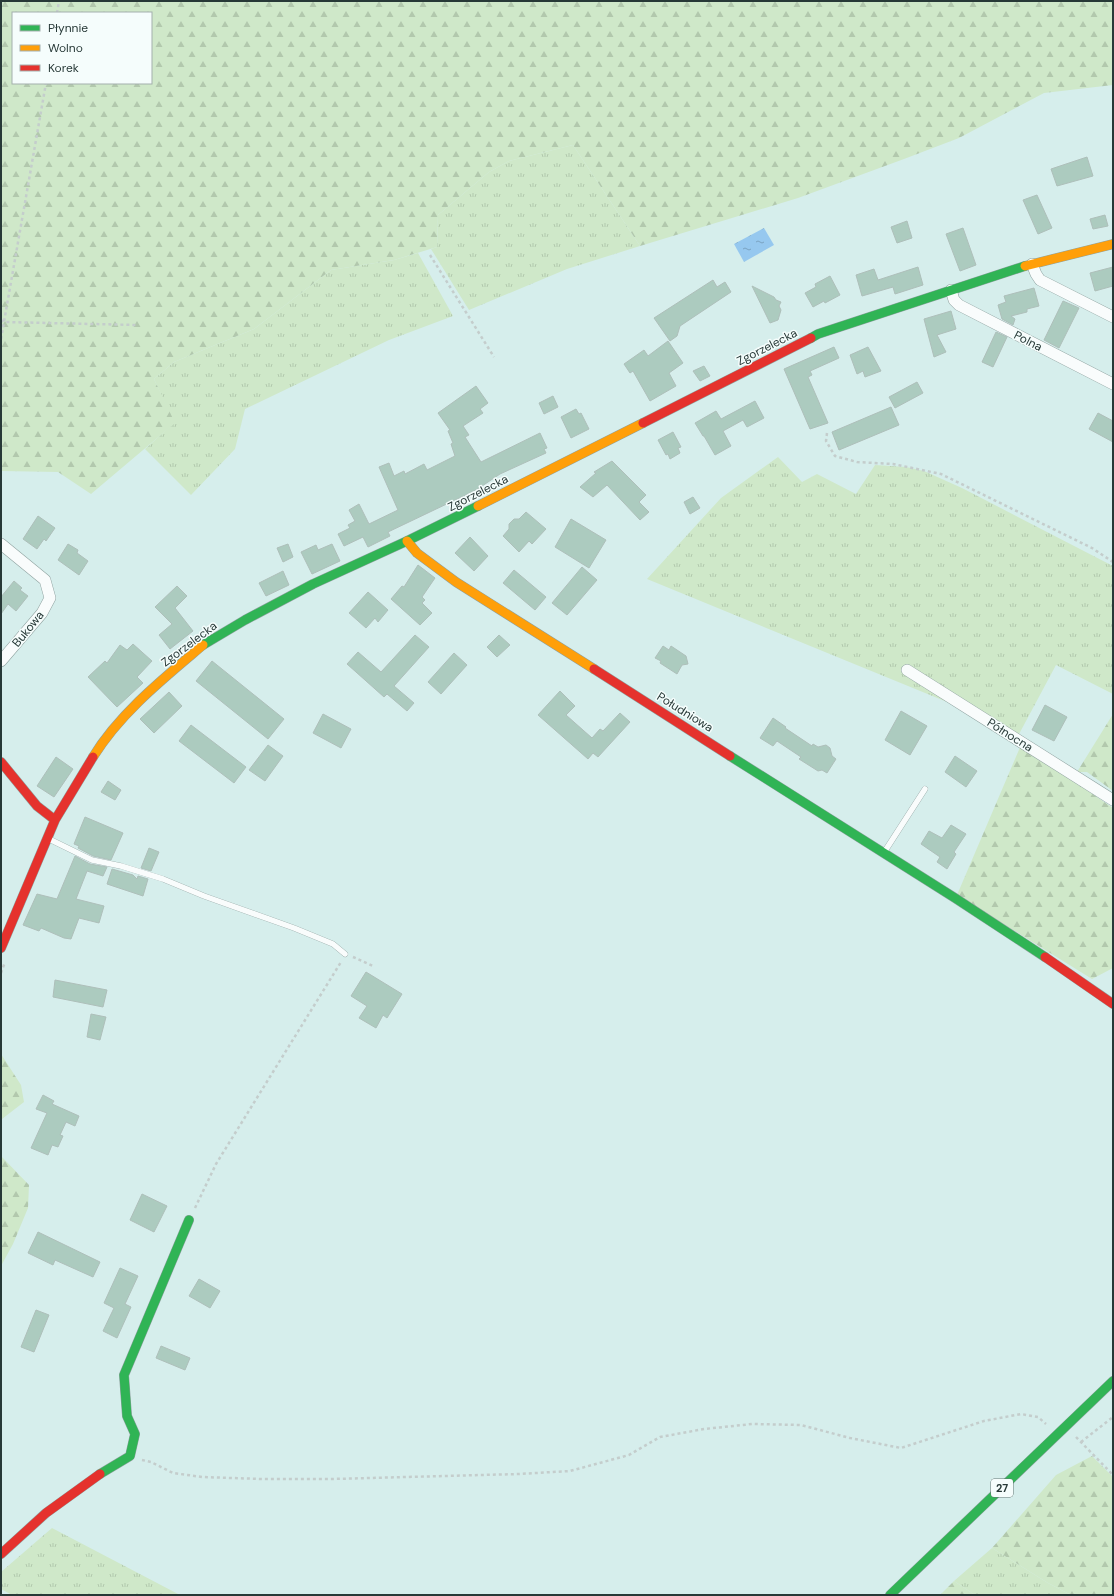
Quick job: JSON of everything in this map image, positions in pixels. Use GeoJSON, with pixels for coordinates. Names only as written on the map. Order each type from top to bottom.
{"type":"FeatureCollection","features":[{"type":"Feature","properties":{"kind":"street","name":"Zgorzelecka"},"geometry":{"type":"LineString","coordinates":[[1,948],[55,820],[97,751],[127,714],[164,678],[207,642],[313,584],[407,541],[818,334],[1032,264],[1113,244]]}},
{"type":"Feature","properties":{"kind":"street"},"geometry":{"type":"LineString","coordinates":[[1032,264],[1040,280],[1113,317]]}},
{"type":"Feature","properties":{"kind":"street","name":"Polna"},"geometry":{"type":"LineString","coordinates":[[951,290],[954,300],[959,305],[1113,384]]}},
{"type":"Feature","properties":{"kind":"street","name":"Południowa"},"geometry":{"type":"LineString","coordinates":[[407,541],[416,553],[456,582],[954,898],[1090,987],[1113,1004]]}},
{"type":"Feature","properties":{"kind":"street","name":"Bukowa"},"geometry":{"type":"LineString","coordinates":[[1,544],[45,580],[50,598],[42,613],[1,661]]}},
{"type":"Feature","properties":{"kind":"street","name":"Północna"},"geometry":{"type":"LineString","coordinates":[[907,670],[1113,800]]}},
{"type":"Feature","properties":{"kind":"street"},"geometry":{"type":"LineString","coordinates":[[1,762],[37,806],[55,820]]}},
{"type":"Feature","properties":{"kind":"street"},"geometry":{"type":"LineString","coordinates":[[1,1554],[38,1520],[102,1472],[130,1456],[135,1434],[127,1416],[124,1374],[189,1220]]}},
{"type":"Feature","properties":{"kind":"street","name":"27"},"geometry":{"type":"LineString","coordinates":[[890,1595],[1113,1381]]}},
{"type":"Feature","properties":{"kind":"lane"},"geometry":{"type":"LineString","coordinates":[[883,853],[925,789]]}},
{"type":"Feature","properties":{"kind":"lane"},"geometry":{"type":"LineString","coordinates":[[47,838],[92,860],[121,866],[163,879],[204,896],[294,928],[333,944],[346,954]]}},
{"type":"Feature","properties":{"kind":"path"},"geometry":{"type":"LineString","coordinates":[[57,12],[59,1]]}},
{"type":"Feature","properties":{"kind":"path"},"geometry":{"type":"LineString","coordinates":[[1,339],[2,321],[46,84]]}},
{"type":"Feature","properties":{"kind":"path"},"geometry":{"type":"LineString","coordinates":[[430,255],[494,357]]}},
{"type":"Feature","properties":{"kind":"path"},"geometry":{"type":"LineString","coordinates":[[2,321],[136,325]]}},
{"type":"Feature","properties":{"kind":"path"},"geometry":{"type":"LineString","coordinates":[[827,433],[826,441],[835,456],[857,462],[893,464],[941,474],[1092,548],[1113,562]]}},
{"type":"Feature","properties":{"kind":"path"},"geometry":{"type":"LineString","coordinates":[[189,1220],[216,1164],[346,954],[373,966]]}},
{"type":"Feature","properties":{"kind":"path"},"geometry":{"type":"LineString","coordinates":[[1,973],[7,958]]}},
{"type":"Feature","properties":{"kind":"path"},"geometry":{"type":"LineString","coordinates":[[130,1456],[151,1462],[173,1473],[202,1477],[332,1479],[570,1471],[629,1455],[660,1437],[704,1429],[752,1424],[801,1425],[850,1438],[901,1448],[984,1422],[1021,1414],[1038,1417],[1058,1434]]}},
{"type":"Feature","properties":{"kind":"path"},"geometry":{"type":"LineString","coordinates":[[1081,1442],[1113,1417]]}},
{"type":"Feature","properties":{"kind":"path"},"geometry":{"type":"LineString","coordinates":[[1066,1426],[1113,1475]]}},
{"type":"Feature","properties":{"kind":"green space"},"geometry":{"type":"Polygon","coordinates":[[[1,1],[1113,1],[1113,85],[1044,93],[959,138],[904,159],[798,198],[640,246],[573,145],[509,161],[489,172],[438,215],[437,247],[394,260],[331,270],[254,329],[174,362],[154,379],[175,423],[91,494],[58,472],[1,471],[1,1]]]}},
{"type":"Feature","properties":{"kind":"green space"},"geometry":{"type":"Polygon","coordinates":[[[573,145],[640,246],[567,269],[469,310],[431,249],[437,247],[438,215],[489,172],[509,161],[573,145]]]}},
{"type":"Feature","properties":{"kind":"green space"},"geometry":{"type":"Polygon","coordinates":[[[418,253],[453,316],[389,340],[245,409],[235,449],[191,495],[145,449],[174,423],[154,379],[174,362],[254,329],[331,270],[394,260],[418,253]]]}},
{"type":"Feature","properties":{"kind":"green space"},"geometry":{"type":"Polygon","coordinates":[[[778,457],[802,482],[817,474],[856,494],[875,465],[906,467],[924,471],[962,488],[1113,566],[1113,694],[1056,665],[1018,736],[998,721],[952,704],[647,579],[721,498],[778,457]]]}},
{"type":"Feature","properties":{"kind":"green space"},"geometry":{"type":"Polygon","coordinates":[[[1113,714],[1113,791],[1087,772],[1077,772],[1113,714]]]}},
{"type":"Feature","properties":{"kind":"green space"},"geometry":{"type":"Polygon","coordinates":[[[1021,745],[1113,808],[1113,968],[1092,979],[957,895],[1021,745]]]}},
{"type":"Feature","properties":{"kind":"green space"},"geometry":{"type":"Polygon","coordinates":[[[1,1054],[21,1085],[24,1102],[2,1119],[1,1129],[1,1054]]]}},
{"type":"Feature","properties":{"kind":"green space"},"geometry":{"type":"Polygon","coordinates":[[[1,1156],[29,1185],[28,1208],[13,1244],[1,1266],[1,1156]]]}},
{"type":"Feature","properties":{"kind":"green space"},"geometry":{"type":"Polygon","coordinates":[[[1092,1456],[1113,1477],[1113,1595],[1071,1595],[1048,1583],[992,1548],[1056,1475],[1092,1456]]]}},
{"type":"Feature","properties":{"kind":"green space"},"geometry":{"type":"Polygon","coordinates":[[[52,1528],[180,1595],[12,1595],[1,1589],[1,1572],[52,1528]]]}},
{"type":"Feature","properties":{"kind":"green space"},"geometry":{"type":"Polygon","coordinates":[[[992,1548],[1048,1583],[1071,1595],[975,1595],[954,1581],[992,1548]]]}},
{"type":"Feature","properties":{"kind":"green space"},"geometry":{"type":"Polygon","coordinates":[[[954,1581],[975,1595],[940,1595],[954,1581]]]}},
{"type":"Feature","properties":{"kind":"water"},"geometry":{"type":"Polygon","coordinates":[[[764,228],[774,245],[744,262],[734,244],[764,228]]]}},
{"type":"Feature","properties":{"kind":"building"},"geometry":{"type":"Polygon","coordinates":[[[1087,157],[1093,176],[1057,186],[1051,169],[1087,157]]]}},
{"type":"Feature","properties":{"kind":"building"},"geometry":{"type":"Polygon","coordinates":[[[1037,195],[1052,228],[1038,234],[1023,200],[1037,195]]]}},
{"type":"Feature","properties":{"kind":"building"},"geometry":{"type":"Polygon","coordinates":[[[1105,215],[1108,226],[1093,229],[1090,219],[1105,215]]]}},
{"type":"Feature","properties":{"kind":"building"},"geometry":{"type":"Polygon","coordinates":[[[907,221],[912,238],[897,243],[891,227],[907,221]]]}},
{"type":"Feature","properties":{"kind":"building"},"geometry":{"type":"Polygon","coordinates":[[[963,228],[976,265],[960,271],[946,234],[963,228]]]}},
{"type":"Feature","properties":{"kind":"building"},"geometry":{"type":"Polygon","coordinates":[[[918,267],[923,285],[895,294],[893,287],[862,296],[856,275],[874,269],[878,280],[918,267]]]}},
{"type":"Feature","properties":{"kind":"building"},"geometry":{"type":"Polygon","coordinates":[[[1113,267],[1113,286],[1095,291],[1090,273],[1113,267]]]}},
{"type":"Feature","properties":{"kind":"building"},"geometry":{"type":"Polygon","coordinates":[[[830,276],[840,295],[825,303],[824,301],[813,307],[805,293],[816,287],[815,284],[830,276]]]}},
{"type":"Feature","properties":{"kind":"building"},"geometry":{"type":"Polygon","coordinates":[[[713,280],[717,287],[725,282],[731,292],[680,326],[677,336],[670,341],[654,318],[713,280]]]}},
{"type":"Feature","properties":{"kind":"building"},"geometry":{"type":"Polygon","coordinates":[[[752,286],[781,302],[779,306],[781,310],[778,320],[770,323],[752,286]]]}},
{"type":"Feature","properties":{"kind":"building"},"geometry":{"type":"Polygon","coordinates":[[[1034,288],[1039,306],[1027,309],[1027,312],[1011,316],[1015,319],[1013,325],[1002,319],[998,305],[1006,302],[1004,296],[1034,288]]]}},
{"type":"Feature","properties":{"kind":"building"},"geometry":{"type":"Polygon","coordinates":[[[1063,301],[1079,308],[1059,348],[1044,340],[1063,301]]]}},
{"type":"Feature","properties":{"kind":"building"},"geometry":{"type":"Polygon","coordinates":[[[951,311],[956,329],[937,335],[946,352],[934,357],[924,319],[951,311]]]}},
{"type":"Feature","properties":{"kind":"building"},"geometry":{"type":"Polygon","coordinates":[[[996,332],[1007,337],[993,367],[982,362],[996,332]]]}},
{"type":"Feature","properties":{"kind":"building"},"geometry":{"type":"Polygon","coordinates":[[[668,341],[683,363],[669,373],[676,386],[650,401],[633,371],[630,373],[624,364],[644,350],[648,356],[668,341]]]}},
{"type":"Feature","properties":{"kind":"building"},"geometry":{"type":"Polygon","coordinates":[[[834,347],[839,358],[810,371],[812,375],[808,377],[828,423],[810,429],[784,369],[834,347]]]}},
{"type":"Feature","properties":{"kind":"building"},"geometry":{"type":"Polygon","coordinates":[[[868,347],[881,371],[865,377],[863,371],[857,374],[850,355],[868,347]]]}},
{"type":"Feature","properties":{"kind":"building"},"geometry":{"type":"Polygon","coordinates":[[[704,366],[710,376],[700,381],[693,371],[704,366]]]}},
{"type":"Feature","properties":{"kind":"building"},"geometry":{"type":"Polygon","coordinates":[[[917,382],[923,393],[895,408],[889,397],[917,382]]]}},
{"type":"Feature","properties":{"kind":"building"},"geometry":{"type":"Polygon","coordinates":[[[476,386],[488,403],[480,409],[483,413],[463,426],[469,435],[465,437],[481,462],[540,433],[547,448],[544,449],[546,453],[500,474],[476,490],[388,532],[390,536],[368,547],[363,537],[344,546],[338,534],[350,528],[348,525],[355,521],[349,510],[359,504],[369,524],[398,510],[379,467],[389,463],[394,476],[404,471],[405,474],[424,464],[427,470],[455,456],[451,444],[453,443],[448,431],[450,430],[438,413],[476,386]]]}},
{"type":"Feature","properties":{"kind":"building"},"geometry":{"type":"Polygon","coordinates":[[[553,396],[558,407],[544,414],[539,403],[553,396]]]}},
{"type":"Feature","properties":{"kind":"building"},"geometry":{"type":"Polygon","coordinates":[[[755,401],[764,418],[747,427],[743,420],[723,431],[731,446],[715,455],[695,423],[716,411],[721,419],[755,401]]]}},
{"type":"Feature","properties":{"kind":"building"},"geometry":{"type":"Polygon","coordinates":[[[891,407],[899,425],[839,450],[832,432],[891,407]]]}},
{"type":"Feature","properties":{"kind":"building"},"geometry":{"type":"Polygon","coordinates":[[[576,409],[579,414],[581,413],[589,429],[571,438],[561,417],[576,409]]]}},
{"type":"Feature","properties":{"kind":"building"},"geometry":{"type":"Polygon","coordinates":[[[1098,413],[1113,421],[1113,442],[1089,429],[1098,413]]]}},
{"type":"Feature","properties":{"kind":"building"},"geometry":{"type":"Polygon","coordinates":[[[673,432],[681,447],[678,448],[680,453],[670,459],[668,454],[666,455],[658,440],[673,432]]]}},
{"type":"Feature","properties":{"kind":"building"},"geometry":{"type":"Polygon","coordinates":[[[612,461],[646,495],[639,502],[649,512],[640,520],[607,485],[593,497],[580,487],[596,473],[594,472],[612,461]]]}},
{"type":"Feature","properties":{"kind":"building"},"geometry":{"type":"Polygon","coordinates":[[[693,497],[700,508],[690,514],[684,502],[693,497]]]}},
{"type":"Feature","properties":{"kind":"building"},"geometry":{"type":"Polygon","coordinates":[[[526,512],[546,529],[532,544],[529,541],[519,552],[503,536],[509,529],[509,524],[514,519],[519,519],[526,512]]]}},
{"type":"Feature","properties":{"kind":"building"},"geometry":{"type":"Polygon","coordinates":[[[38,516],[55,528],[46,541],[44,539],[37,549],[23,539],[38,516]]]}},
{"type":"Feature","properties":{"kind":"building"},"geometry":{"type":"Polygon","coordinates":[[[571,519],[606,540],[589,568],[555,547],[571,519]]]}},
{"type":"Feature","properties":{"kind":"building"},"geometry":{"type":"Polygon","coordinates":[[[470,537],[488,556],[474,571],[455,553],[470,537]]]}},
{"type":"Feature","properties":{"kind":"building"},"geometry":{"type":"Polygon","coordinates":[[[68,544],[78,550],[77,553],[88,561],[79,575],[58,560],[68,544]]]}},
{"type":"Feature","properties":{"kind":"building"},"geometry":{"type":"Polygon","coordinates":[[[288,544],[293,557],[283,562],[277,548],[288,544]]]}},
{"type":"Feature","properties":{"kind":"building"},"geometry":{"type":"Polygon","coordinates":[[[332,544],[340,561],[312,574],[301,552],[316,545],[318,550],[332,544]]]}},
{"type":"Feature","properties":{"kind":"building"},"geometry":{"type":"Polygon","coordinates":[[[418,565],[435,578],[422,597],[425,600],[422,603],[432,613],[420,625],[391,599],[402,586],[404,587],[418,565]]]}},
{"type":"Feature","properties":{"kind":"building"},"geometry":{"type":"Polygon","coordinates":[[[582,567],[597,580],[567,615],[552,603],[582,567]]]}},
{"type":"Feature","properties":{"kind":"building"},"geometry":{"type":"Polygon","coordinates":[[[514,570],[546,597],[535,610],[503,583],[514,570]]]}},
{"type":"Feature","properties":{"kind":"building"},"geometry":{"type":"Polygon","coordinates":[[[283,571],[289,585],[266,596],[259,583],[283,571]]]}},
{"type":"Feature","properties":{"kind":"building"},"geometry":{"type":"Polygon","coordinates":[[[14,581],[22,588],[20,590],[28,596],[16,611],[8,604],[1,614],[1,597],[14,581]]]}},
{"type":"Feature","properties":{"kind":"building"},"geometry":{"type":"Polygon","coordinates":[[[177,586],[187,596],[175,608],[193,631],[170,649],[159,635],[172,624],[155,607],[177,586]]]}},
{"type":"Feature","properties":{"kind":"building"},"geometry":{"type":"Polygon","coordinates":[[[368,592],[388,610],[378,622],[375,618],[366,628],[349,613],[368,592]]]}},
{"type":"Feature","properties":{"kind":"building"},"geometry":{"type":"Polygon","coordinates":[[[415,635],[429,647],[394,686],[414,703],[407,711],[387,694],[384,697],[347,664],[358,652],[381,672],[415,635]]]}},
{"type":"Feature","properties":{"kind":"building"},"geometry":{"type":"Polygon","coordinates":[[[499,635],[510,645],[497,657],[487,647],[499,635]]]}},
{"type":"Feature","properties":{"kind":"building"},"geometry":{"type":"Polygon","coordinates":[[[133,644],[152,661],[137,677],[143,683],[117,707],[88,677],[105,661],[107,663],[120,645],[127,650],[133,644]]]}},
{"type":"Feature","properties":{"kind":"building"},"geometry":{"type":"Polygon","coordinates":[[[663,646],[669,650],[671,646],[686,656],[688,664],[682,665],[677,674],[655,658],[663,646]]]}},
{"type":"Feature","properties":{"kind":"building"},"geometry":{"type":"Polygon","coordinates":[[[454,653],[467,665],[441,694],[428,682],[454,653]]]}},
{"type":"Feature","properties":{"kind":"building"},"geometry":{"type":"Polygon","coordinates":[[[212,661],[284,719],[268,739],[196,681],[212,661]]]}},
{"type":"Feature","properties":{"kind":"building"},"geometry":{"type":"Polygon","coordinates":[[[560,691],[575,706],[566,715],[592,738],[600,729],[603,731],[620,713],[630,722],[598,757],[593,753],[588,759],[538,715],[560,691]]]}},
{"type":"Feature","properties":{"kind":"building"},"geometry":{"type":"Polygon","coordinates":[[[169,692],[182,706],[154,733],[140,719],[169,692]]]}},
{"type":"Feature","properties":{"kind":"building"},"geometry":{"type":"Polygon","coordinates":[[[1045,705],[1067,717],[1054,741],[1032,730],[1045,705]]]}},
{"type":"Feature","properties":{"kind":"building"},"geometry":{"type":"Polygon","coordinates":[[[901,711],[927,726],[910,755],[885,740],[901,711]]]}},
{"type":"Feature","properties":{"kind":"building"},"geometry":{"type":"Polygon","coordinates":[[[323,714],[351,729],[341,748],[313,733],[323,714]]]}},
{"type":"Feature","properties":{"kind":"building"},"geometry":{"type":"Polygon","coordinates":[[[773,718],[812,746],[813,744],[818,747],[826,745],[830,748],[832,756],[836,759],[827,773],[822,770],[818,771],[799,759],[801,757],[777,741],[773,746],[760,738],[773,718]]]}},
{"type":"Feature","properties":{"kind":"building"},"geometry":{"type":"Polygon","coordinates":[[[191,725],[246,767],[234,783],[179,741],[191,725]]]}},
{"type":"Feature","properties":{"kind":"building"},"geometry":{"type":"Polygon","coordinates":[[[268,745],[283,756],[265,781],[249,770],[268,745]]]}},
{"type":"Feature","properties":{"kind":"building"},"geometry":{"type":"Polygon","coordinates":[[[955,756],[977,771],[966,787],[945,772],[955,756]]]}},
{"type":"Feature","properties":{"kind":"building"},"geometry":{"type":"Polygon","coordinates":[[[56,757],[73,769],[54,797],[37,786],[56,757]]]}},
{"type":"Feature","properties":{"kind":"building"},"geometry":{"type":"Polygon","coordinates":[[[108,781],[121,790],[115,800],[101,792],[108,781]]]}},
{"type":"Feature","properties":{"kind":"building"},"geometry":{"type":"Polygon","coordinates":[[[85,817],[123,833],[111,860],[93,856],[78,848],[79,846],[74,844],[85,817]]]}},
{"type":"Feature","properties":{"kind":"building"},"geometry":{"type":"Polygon","coordinates":[[[951,825],[966,834],[954,852],[956,854],[947,869],[937,862],[940,857],[921,844],[929,831],[942,838],[951,825]]]}},
{"type":"Feature","properties":{"kind":"building"},"geometry":{"type":"Polygon","coordinates":[[[149,848],[159,852],[151,871],[141,868],[149,848]]]}},
{"type":"Feature","properties":{"kind":"building"},"geometry":{"type":"Polygon","coordinates":[[[75,856],[90,864],[107,867],[103,876],[87,871],[76,899],[104,906],[99,923],[79,918],[71,939],[64,938],[41,928],[39,931],[23,925],[37,894],[57,899],[75,856]]]}},
{"type":"Feature","properties":{"kind":"building"},"geometry":{"type":"Polygon","coordinates":[[[112,869],[133,875],[137,879],[138,876],[148,879],[143,896],[107,884],[112,869]]]}},
{"type":"Feature","properties":{"kind":"building"},"geometry":{"type":"Polygon","coordinates":[[[366,972],[402,994],[387,1018],[383,1015],[376,1028],[359,1018],[367,1006],[351,996],[366,972]]]}},
{"type":"Feature","properties":{"kind":"building"},"geometry":{"type":"Polygon","coordinates":[[[55,980],[107,990],[103,1007],[53,997],[55,980]]]}},
{"type":"Feature","properties":{"kind":"building"},"geometry":{"type":"Polygon","coordinates":[[[91,1014],[106,1017],[100,1040],[87,1037],[91,1014]]]}},
{"type":"Feature","properties":{"kind":"building"},"geometry":{"type":"Polygon","coordinates":[[[43,1095],[54,1101],[52,1104],[79,1116],[75,1126],[66,1122],[60,1135],[63,1136],[58,1147],[52,1145],[48,1155],[31,1148],[47,1113],[36,1109],[43,1095]]]}},
{"type":"Feature","properties":{"kind":"building"},"geometry":{"type":"Polygon","coordinates":[[[142,1194],[167,1206],[154,1232],[130,1220],[142,1194]]]}},
{"type":"Feature","properties":{"kind":"building"},"geometry":{"type":"Polygon","coordinates":[[[38,1232],[100,1262],[93,1277],[55,1260],[53,1265],[28,1253],[38,1232]]]}},
{"type":"Feature","properties":{"kind":"building"},"geometry":{"type":"Polygon","coordinates":[[[120,1268],[138,1276],[125,1304],[131,1307],[117,1338],[103,1331],[114,1308],[104,1303],[120,1268]]]}},
{"type":"Feature","properties":{"kind":"building"},"geometry":{"type":"Polygon","coordinates":[[[199,1279],[220,1291],[210,1308],[189,1296],[199,1279]]]}},
{"type":"Feature","properties":{"kind":"building"},"geometry":{"type":"Polygon","coordinates":[[[36,1310],[49,1315],[34,1352],[21,1347],[36,1310]]]}},
{"type":"Feature","properties":{"kind":"building"},"geometry":{"type":"Polygon","coordinates":[[[161,1346],[190,1358],[185,1370],[156,1358],[161,1346]]]}},
{"type":"Feature","properties":{"kind":"traffic: fast"},"geometry":{"type":"LineString","coordinates":[[811,338],[818,334],[1025,266]]}},
{"type":"Feature","properties":{"kind":"traffic: fast"},"geometry":{"type":"LineString","coordinates":[[203,645],[245,620],[313,584],[407,541],[478,506]]}},
{"type":"Feature","properties":{"kind":"traffic: fast"},"geometry":{"type":"LineString","coordinates":[[730,756],[955,898],[1045,957]]}},
{"type":"Feature","properties":{"kind":"traffic: fast"},"geometry":{"type":"LineString","coordinates":[[100,1474],[130,1456],[135,1434],[127,1416],[124,1375],[189,1220]]}},
{"type":"Feature","properties":{"kind":"traffic: fast"},"geometry":{"type":"LineString","coordinates":[[890,1595],[1113,1381]]}},
{"type":"Feature","properties":{"kind":"traffic: slow"},"geometry":{"type":"LineString","coordinates":[[1025,266],[1113,244]]}},
{"type":"Feature","properties":{"kind":"traffic: slow"},"geometry":{"type":"LineString","coordinates":[[478,506],[643,423]]}},
{"type":"Feature","properties":{"kind":"traffic: slow"},"geometry":{"type":"LineString","coordinates":[[407,541],[417,553],[456,582],[594,669]]}},
{"type":"Feature","properties":{"kind":"traffic: slow"},"geometry":{"type":"LineString","coordinates":[[93,757],[129,711],[158,683],[203,645]]}},
{"type":"Feature","properties":{"kind":"traffic: jam"},"geometry":{"type":"LineString","coordinates":[[643,423],[811,338]]}},
{"type":"Feature","properties":{"kind":"traffic: jam"},"geometry":{"type":"LineString","coordinates":[[594,669],[730,756]]}},
{"type":"Feature","properties":{"kind":"traffic: jam"},"geometry":{"type":"LineString","coordinates":[[1,948],[55,820],[93,757]]}},
{"type":"Feature","properties":{"kind":"traffic: jam"},"geometry":{"type":"LineString","coordinates":[[1,762],[37,806],[55,820]]}},
{"type":"Feature","properties":{"kind":"traffic: jam"},"geometry":{"type":"LineString","coordinates":[[1045,957],[1113,1004]]}},
{"type":"Feature","properties":{"kind":"traffic: jam"},"geometry":{"type":"LineString","coordinates":[[1,1554],[46,1513],[100,1474]]}}]}
